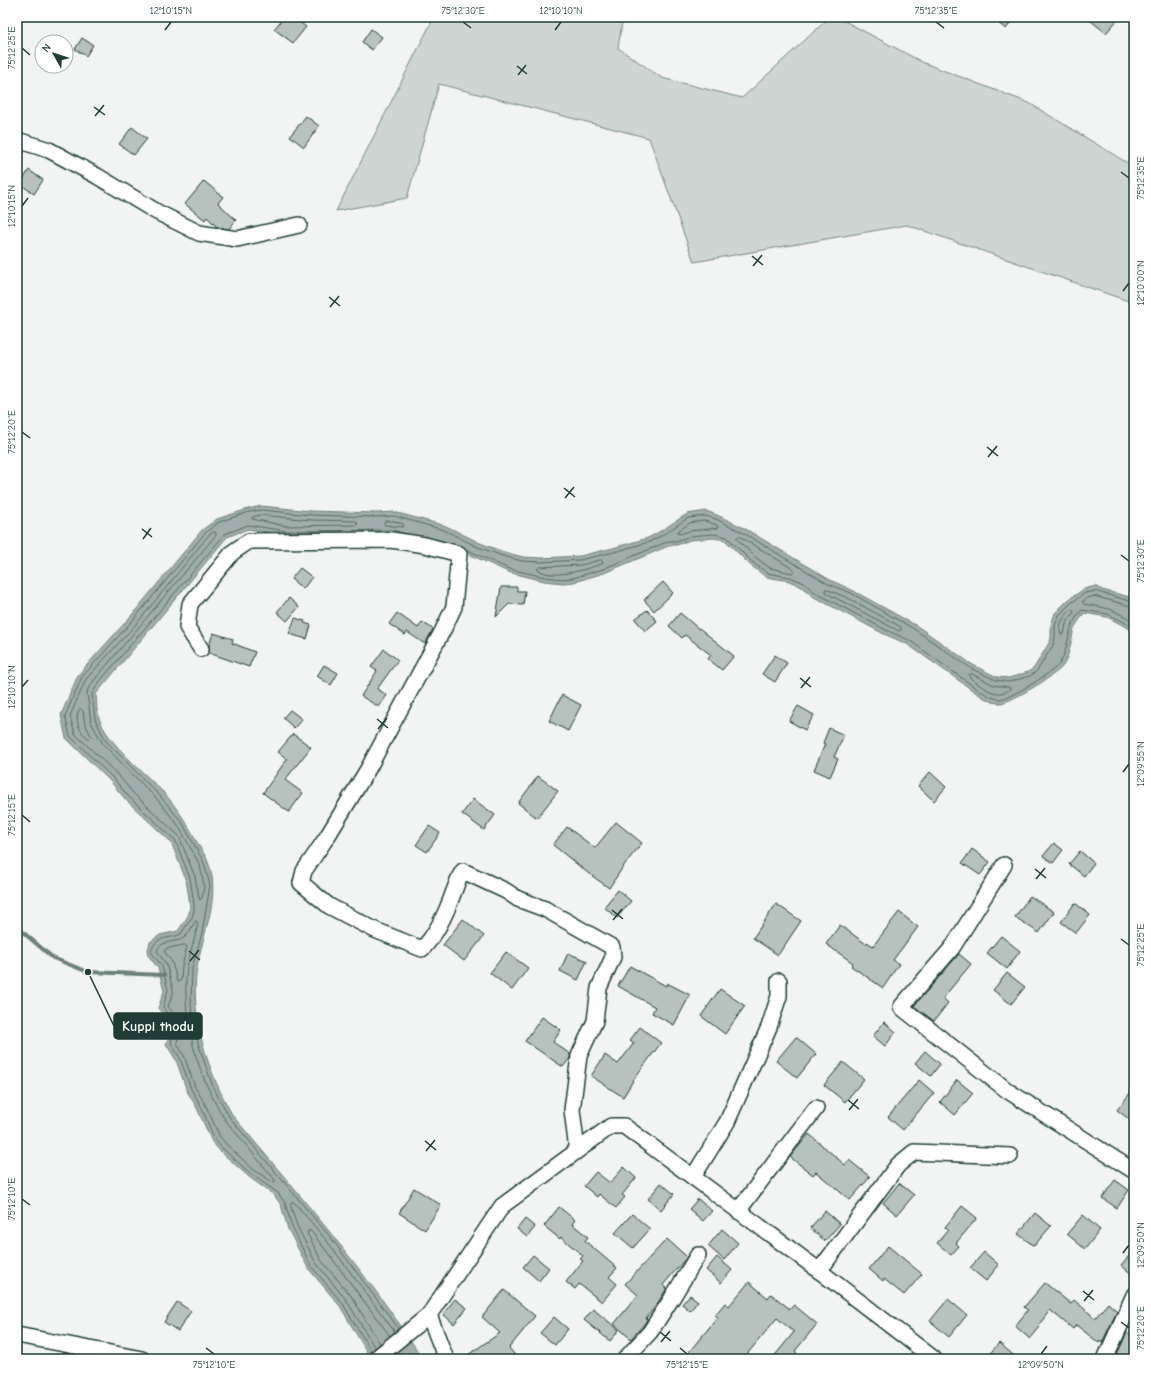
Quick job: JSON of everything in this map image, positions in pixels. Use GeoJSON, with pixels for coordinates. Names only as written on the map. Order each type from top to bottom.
{"type":"FeatureCollection","features":[{"type":"Feature","properties":{"kind":"street"},"geometry":{"type":"LineString","coordinates":[[17,140],[49,150],[97,176],[157,212],[199,233],[237,239],[299,225]]}},
{"type":"Feature","properties":{"kind":"street"},"geometry":{"type":"LineString","coordinates":[[201,649],[187,627],[190,604],[233,552],[249,541],[391,540],[425,545],[459,554],[454,607],[443,630],[368,769],[327,837],[304,871],[301,883],[329,906],[375,930],[422,949],[431,940],[444,916],[455,891],[458,877],[463,871],[506,891],[518,899],[545,909],[612,947],[613,957],[599,988],[595,1021],[579,1056],[572,1110],[577,1150]]}},
{"type":"Feature","properties":{"kind":"street"},"geometry":{"type":"LineString","coordinates":[[1004,865],[952,948],[901,1008],[1008,1091],[1134,1171]]}},
{"type":"Feature","properties":{"kind":"street"},"geometry":{"type":"LineString","coordinates":[[693,1177],[727,1122],[769,1027],[779,996],[779,980]]}},
{"type":"Feature","properties":{"kind":"street"},"geometry":{"type":"LineString","coordinates":[[738,1211],[816,1108]]}},
{"type":"Feature","properties":{"kind":"street"},"geometry":{"type":"LineString","coordinates":[[375,1359],[429,1315],[502,1206],[611,1126],[624,1126],[818,1270],[934,1359]]}},
{"type":"Feature","properties":{"kind":"street"},"geometry":{"type":"LineString","coordinates":[[818,1270],[898,1165],[914,1152],[1010,1156]]}},
{"type":"Feature","properties":{"kind":"street"},"geometry":{"type":"LineString","coordinates":[[625,1359],[650,1332],[698,1255]]}},
{"type":"Feature","properties":{"kind":"street"},"geometry":{"type":"LineString","coordinates":[[1105,1359],[1134,1295]]}},
{"type":"Feature","properties":{"kind":"street"},"geometry":{"type":"LineString","coordinates":[[429,1315],[446,1359]]}},
{"type":"Feature","properties":{"kind":"street"},"geometry":{"type":"LineString","coordinates":[[17,1335],[142,1359]]}},
{"type":"Feature","properties":{"kind":"shaded area"},"geometry":{"type":"Polygon","coordinates":[[[434,17],[623,17],[618,48],[662,78],[742,98],[830,17],[837,17],[924,63],[1029,103],[1134,167],[1134,303],[907,225],[694,262],[649,138],[439,84],[407,198],[336,211],[434,17]]]}},
{"type":"Feature","properties":{"kind":"water"},"geometry":{"type":"Polygon","coordinates":[[[261,506],[311,511],[376,513],[394,512],[446,526],[480,543],[504,552],[523,557],[541,558],[580,556],[613,548],[648,538],[687,514],[706,511],[744,528],[830,580],[852,590],[917,626],[973,665],[997,677],[1009,678],[1028,672],[1034,668],[1051,638],[1051,625],[1055,613],[1068,600],[1084,589],[1096,586],[1102,590],[1134,598],[1134,631],[1107,617],[1084,613],[1074,629],[1068,654],[1062,667],[1033,688],[1007,701],[995,703],[980,696],[907,644],[884,634],[814,597],[800,586],[789,581],[766,577],[749,564],[725,540],[714,538],[690,540],[677,545],[671,545],[604,573],[574,582],[563,583],[544,581],[508,572],[464,552],[286,535],[248,529],[227,537],[96,694],[97,712],[103,728],[118,747],[174,805],[208,862],[212,875],[212,902],[197,968],[195,986],[196,1006],[203,1045],[224,1100],[233,1116],[332,1234],[356,1265],[379,1295],[423,1359],[371,1359],[340,1306],[308,1268],[288,1229],[281,1205],[274,1195],[249,1177],[212,1142],[197,1108],[187,1091],[176,1060],[166,1044],[170,1032],[170,1024],[158,1008],[164,991],[158,968],[147,954],[150,942],[160,935],[178,931],[188,916],[190,904],[186,880],[171,842],[126,800],[111,782],[66,738],[61,715],[78,675],[131,616],[202,530],[217,519],[261,506]]]}},
{"type":"Feature","properties":{"kind":"building"},"geometry":{"type":"Polygon","coordinates":[[[284,17],[293,17],[306,27],[293,43],[274,29],[284,17]]]}},
{"type":"Feature","properties":{"kind":"building"},"geometry":{"type":"Polygon","coordinates":[[[990,17],[1015,17],[1006,29],[990,17]]]}},
{"type":"Feature","properties":{"kind":"building"},"geometry":{"type":"Polygon","coordinates":[[[1086,17],[1120,17],[1106,33],[1086,17]]]}},
{"type":"Feature","properties":{"kind":"building"},"geometry":{"type":"Polygon","coordinates":[[[371,29],[382,37],[372,50],[362,42],[371,29]]]}},
{"type":"Feature","properties":{"kind":"building"},"geometry":{"type":"Polygon","coordinates":[[[82,38],[93,45],[86,56],[75,49],[82,38]]]}},
{"type":"Feature","properties":{"kind":"building"},"geometry":{"type":"Polygon","coordinates":[[[306,116],[319,126],[304,147],[290,136],[306,116]]]}},
{"type":"Feature","properties":{"kind":"building"},"geometry":{"type":"Polygon","coordinates":[[[132,127],[147,139],[134,155],[119,144],[132,127]]]}},
{"type":"Feature","properties":{"kind":"building"},"geometry":{"type":"Polygon","coordinates":[[[29,170],[43,180],[34,194],[20,184],[29,170]]]}},
{"type":"Feature","properties":{"kind":"building"},"geometry":{"type":"Polygon","coordinates":[[[204,181],[223,197],[218,203],[236,220],[229,229],[217,227],[207,217],[205,220],[185,204],[204,181]]]}},
{"type":"Feature","properties":{"kind":"building"},"geometry":{"type":"Polygon","coordinates":[[[300,568],[312,577],[303,589],[291,579],[300,568]]]}},
{"type":"Feature","properties":{"kind":"building"},"geometry":{"type":"Polygon","coordinates":[[[663,582],[673,593],[654,611],[644,600],[663,582]]]}},
{"type":"Feature","properties":{"kind":"building"},"geometry":{"type":"Polygon","coordinates":[[[501,587],[517,587],[517,591],[525,591],[523,605],[509,604],[496,617],[501,587]]]}},
{"type":"Feature","properties":{"kind":"building"},"geometry":{"type":"Polygon","coordinates":[[[289,598],[299,607],[287,621],[277,612],[289,598]]]}},
{"type":"Feature","properties":{"kind":"building"},"geometry":{"type":"Polygon","coordinates":[[[647,610],[657,621],[645,631],[635,619],[647,610]]]}},
{"type":"Feature","properties":{"kind":"building"},"geometry":{"type":"Polygon","coordinates":[[[397,613],[418,628],[422,622],[433,629],[425,644],[407,632],[405,635],[389,624],[397,613]]]}},
{"type":"Feature","properties":{"kind":"building"},"geometry":{"type":"Polygon","coordinates":[[[680,613],[734,656],[722,670],[708,659],[711,655],[685,635],[682,638],[669,626],[680,613]]]}},
{"type":"Feature","properties":{"kind":"building"},"geometry":{"type":"Polygon","coordinates":[[[295,618],[305,621],[304,623],[311,625],[307,639],[289,634],[295,618]]]}},
{"type":"Feature","properties":{"kind":"building"},"geometry":{"type":"Polygon","coordinates":[[[213,633],[233,639],[232,643],[255,652],[249,667],[209,653],[209,646],[213,633]]]}},
{"type":"Feature","properties":{"kind":"building"},"geometry":{"type":"Polygon","coordinates":[[[384,649],[398,660],[377,689],[387,695],[379,707],[361,696],[377,671],[371,667],[384,649]]]}},
{"type":"Feature","properties":{"kind":"building"},"geometry":{"type":"Polygon","coordinates":[[[775,655],[787,663],[775,682],[762,674],[775,655]]]}},
{"type":"Feature","properties":{"kind":"building"},"geometry":{"type":"Polygon","coordinates":[[[324,665],[338,673],[331,685],[317,676],[324,665]]]}},
{"type":"Feature","properties":{"kind":"building"},"geometry":{"type":"Polygon","coordinates":[[[562,695],[581,705],[568,731],[549,721],[562,695]]]}},
{"type":"Feature","properties":{"kind":"building"},"geometry":{"type":"Polygon","coordinates":[[[798,706],[814,715],[805,730],[789,721],[798,706]]]}},
{"type":"Feature","properties":{"kind":"building"},"geometry":{"type":"Polygon","coordinates":[[[290,710],[302,719],[294,728],[283,718],[290,710]]]}},
{"type":"Feature","properties":{"kind":"building"},"geometry":{"type":"Polygon","coordinates":[[[829,728],[844,735],[834,757],[838,759],[830,777],[814,770],[825,744],[823,743],[829,728]]]}},
{"type":"Feature","properties":{"kind":"building"},"geometry":{"type":"Polygon","coordinates":[[[293,734],[311,747],[285,780],[303,793],[289,812],[263,793],[287,759],[278,752],[293,734]]]}},
{"type":"Feature","properties":{"kind":"building"},"geometry":{"type":"Polygon","coordinates":[[[930,772],[946,787],[934,801],[918,786],[930,772]]]}},
{"type":"Feature","properties":{"kind":"building"},"geometry":{"type":"Polygon","coordinates":[[[538,776],[558,791],[537,818],[518,803],[538,776]]]}},
{"type":"Feature","properties":{"kind":"building"},"geometry":{"type":"Polygon","coordinates":[[[473,799],[495,815],[484,830],[462,814],[473,799]]]}},
{"type":"Feature","properties":{"kind":"building"},"geometry":{"type":"Polygon","coordinates":[[[616,822],[642,843],[625,864],[609,888],[553,845],[567,827],[595,848],[616,822]]]}},
{"type":"Feature","properties":{"kind":"building"},"geometry":{"type":"Polygon","coordinates":[[[429,826],[440,833],[427,852],[416,845],[429,826]]]}},
{"type":"Feature","properties":{"kind":"building"},"geometry":{"type":"Polygon","coordinates":[[[1054,843],[1063,850],[1053,863],[1043,856],[1054,843]]]}},
{"type":"Feature","properties":{"kind":"building"},"geometry":{"type":"Polygon","coordinates":[[[972,849],[990,862],[980,875],[962,863],[972,849]]]}},
{"type":"Feature","properties":{"kind":"building"},"geometry":{"type":"Polygon","coordinates":[[[1080,851],[1094,863],[1084,876],[1069,864],[1080,851]]]}},
{"type":"Feature","properties":{"kind":"building"},"geometry":{"type":"Polygon","coordinates":[[[618,890],[631,901],[617,918],[604,907],[618,890]]]}},
{"type":"Feature","properties":{"kind":"building"},"geometry":{"type":"Polygon","coordinates":[[[1030,896],[1054,912],[1039,933],[1015,917],[1030,896]]]}},
{"type":"Feature","properties":{"kind":"building"},"geometry":{"type":"Polygon","coordinates":[[[1075,903],[1090,915],[1076,933],[1061,922],[1075,903]]]}},
{"type":"Feature","properties":{"kind":"building"},"geometry":{"type":"Polygon","coordinates":[[[776,904],[801,921],[778,955],[753,938],[776,904]]]}},
{"type":"Feature","properties":{"kind":"building"},"geometry":{"type":"Polygon","coordinates":[[[899,912],[918,927],[893,960],[899,964],[883,988],[851,966],[853,963],[826,944],[840,925],[866,944],[867,942],[873,946],[899,912]]]}},
{"type":"Feature","properties":{"kind":"building"},"geometry":{"type":"Polygon","coordinates":[[[463,919],[484,936],[464,961],[443,945],[463,919]]]}},
{"type":"Feature","properties":{"kind":"building"},"geometry":{"type":"Polygon","coordinates":[[[1001,936],[1020,951],[1007,969],[987,953],[1001,936]]]}},
{"type":"Feature","properties":{"kind":"building"},"geometry":{"type":"Polygon","coordinates":[[[506,952],[528,968],[512,990],[490,973],[506,952]]]}},
{"type":"Feature","properties":{"kind":"building"},"geometry":{"type":"Polygon","coordinates":[[[568,953],[587,961],[578,980],[560,971],[568,953]]]}},
{"type":"Feature","properties":{"kind":"building"},"geometry":{"type":"Polygon","coordinates":[[[959,954],[971,964],[943,998],[948,1003],[934,1021],[914,1006],[959,954]]]}},
{"type":"Feature","properties":{"kind":"building"},"geometry":{"type":"Polygon","coordinates":[[[630,966],[666,986],[667,983],[690,995],[674,1025],[652,1013],[655,1007],[618,986],[630,966]]]}},
{"type":"Feature","properties":{"kind":"building"},"geometry":{"type":"Polygon","coordinates":[[[1007,973],[1025,987],[1011,1004],[993,990],[1007,973]]]}},
{"type":"Feature","properties":{"kind":"building"},"geometry":{"type":"Polygon","coordinates":[[[720,989],[745,1006],[725,1034],[701,1016],[720,989]]]}},
{"type":"Feature","properties":{"kind":"building"},"geometry":{"type":"Polygon","coordinates":[[[542,1017],[561,1030],[553,1042],[570,1054],[570,1058],[563,1067],[525,1041],[542,1017]]]}},
{"type":"Feature","properties":{"kind":"building"},"geometry":{"type":"Polygon","coordinates":[[[884,1022],[896,1032],[885,1046],[873,1036],[884,1022]]]}},
{"type":"Feature","properties":{"kind":"building"},"geometry":{"type":"Polygon","coordinates":[[[640,1027],[661,1043],[636,1076],[623,1097],[591,1076],[605,1055],[618,1064],[634,1043],[630,1040],[640,1027]]]}},
{"type":"Feature","properties":{"kind":"building"},"geometry":{"type":"Polygon","coordinates":[[[796,1037],[816,1054],[797,1078],[776,1061],[796,1037]]]}},
{"type":"Feature","properties":{"kind":"building"},"geometry":{"type":"Polygon","coordinates":[[[925,1051],[940,1064],[931,1076],[915,1063],[925,1051]]]}},
{"type":"Feature","properties":{"kind":"building"},"geometry":{"type":"Polygon","coordinates":[[[843,1062],[864,1079],[845,1102],[824,1085],[843,1062]]]}},
{"type":"Feature","properties":{"kind":"building"},"geometry":{"type":"Polygon","coordinates":[[[919,1080],[934,1093],[903,1130],[888,1117],[919,1080]]]}},
{"type":"Feature","properties":{"kind":"building"},"geometry":{"type":"Polygon","coordinates":[[[957,1080],[973,1093],[955,1115],[940,1102],[957,1080]]]}},
{"type":"Feature","properties":{"kind":"building"},"geometry":{"type":"Polygon","coordinates":[[[1134,1088],[1134,1123],[1117,1110],[1134,1088]]]}},
{"type":"Feature","properties":{"kind":"building"},"geometry":{"type":"Polygon","coordinates":[[[809,1134],[845,1165],[849,1160],[870,1177],[850,1200],[816,1172],[813,1175],[790,1157],[809,1134]]]}},
{"type":"Feature","properties":{"kind":"building"},"geometry":{"type":"Polygon","coordinates":[[[624,1167],[636,1178],[622,1195],[625,1197],[616,1208],[599,1194],[597,1197],[584,1186],[596,1172],[610,1183],[624,1167]]]}},
{"type":"Feature","properties":{"kind":"building"},"geometry":{"type":"Polygon","coordinates":[[[1115,1180],[1129,1190],[1117,1208],[1102,1198],[1115,1180]]]}},
{"type":"Feature","properties":{"kind":"building"},"geometry":{"type":"Polygon","coordinates":[[[661,1183],[674,1194],[661,1210],[648,1199],[661,1183]]]}},
{"type":"Feature","properties":{"kind":"building"},"geometry":{"type":"Polygon","coordinates":[[[899,1183],[914,1195],[897,1215],[883,1203],[899,1183]]]}},
{"type":"Feature","properties":{"kind":"building"},"geometry":{"type":"Polygon","coordinates":[[[414,1188],[441,1205],[425,1230],[399,1213],[414,1188]]]}},
{"type":"Feature","properties":{"kind":"building"},"geometry":{"type":"Polygon","coordinates":[[[698,1199],[712,1211],[703,1221],[689,1209],[698,1199]]]}},
{"type":"Feature","properties":{"kind":"building"},"geometry":{"type":"Polygon","coordinates":[[[962,1206],[977,1218],[956,1243],[959,1246],[951,1255],[937,1243],[948,1230],[945,1227],[962,1206]]]}},
{"type":"Feature","properties":{"kind":"building"},"geometry":{"type":"Polygon","coordinates":[[[559,1207],[575,1220],[572,1224],[588,1237],[585,1241],[617,1268],[609,1277],[617,1284],[602,1302],[579,1284],[575,1289],[566,1282],[583,1261],[580,1259],[583,1256],[561,1237],[560,1239],[544,1226],[559,1207]]]}},
{"type":"Feature","properties":{"kind":"building"},"geometry":{"type":"Polygon","coordinates":[[[825,1211],[840,1224],[825,1241],[810,1228],[825,1211]]]}},
{"type":"Feature","properties":{"kind":"building"},"geometry":{"type":"Polygon","coordinates":[[[1035,1213],[1051,1226],[1034,1246],[1018,1234],[1035,1213]]]}},
{"type":"Feature","properties":{"kind":"building"},"geometry":{"type":"Polygon","coordinates":[[[632,1214],[650,1229],[633,1248],[615,1233],[632,1214]]]}},
{"type":"Feature","properties":{"kind":"building"},"geometry":{"type":"Polygon","coordinates":[[[1083,1215],[1100,1230],[1085,1249],[1067,1234],[1083,1215]]]}},
{"type":"Feature","properties":{"kind":"building"},"geometry":{"type":"Polygon","coordinates":[[[525,1219],[535,1227],[527,1237],[517,1229],[525,1219]]]}},
{"type":"Feature","properties":{"kind":"building"},"geometry":{"type":"Polygon","coordinates":[[[722,1229],[738,1243],[724,1260],[708,1246],[722,1229]]]}},
{"type":"Feature","properties":{"kind":"building"},"geometry":{"type":"Polygon","coordinates":[[[667,1239],[687,1257],[663,1285],[667,1288],[656,1306],[646,1318],[645,1323],[631,1339],[614,1324],[638,1295],[625,1284],[667,1239]]]}},
{"type":"Feature","properties":{"kind":"building"},"geometry":{"type":"Polygon","coordinates":[[[888,1246],[922,1274],[904,1295],[884,1279],[883,1281],[869,1269],[888,1246]]]}},
{"type":"Feature","properties":{"kind":"building"},"geometry":{"type":"Polygon","coordinates":[[[1134,1250],[1134,1276],[1121,1265],[1134,1250]]]}},
{"type":"Feature","properties":{"kind":"building"},"geometry":{"type":"Polygon","coordinates":[[[984,1252],[999,1265],[986,1281],[970,1268],[984,1252]]]}},
{"type":"Feature","properties":{"kind":"building"},"geometry":{"type":"Polygon","coordinates":[[[533,1255],[549,1268],[539,1281],[523,1267],[533,1255]]]}},
{"type":"Feature","properties":{"kind":"building"},"geometry":{"type":"Polygon","coordinates":[[[717,1257],[732,1270],[721,1283],[706,1270],[717,1257]]]}},
{"type":"Feature","properties":{"kind":"building"},"geometry":{"type":"Polygon","coordinates":[[[749,1282],[768,1298],[771,1294],[790,1309],[794,1305],[817,1324],[795,1351],[797,1353],[792,1359],[772,1359],[794,1332],[777,1318],[743,1359],[683,1359],[718,1317],[715,1315],[725,1303],[729,1306],[749,1282]]]}},
{"type":"Feature","properties":{"kind":"building"},"geometry":{"type":"Polygon","coordinates":[[[1045,1283],[1071,1304],[1074,1300],[1095,1318],[1108,1303],[1117,1311],[1102,1343],[1100,1341],[1099,1343],[1076,1325],[1073,1329],[1050,1310],[1038,1326],[1040,1327],[1030,1339],[1015,1326],[1028,1310],[1024,1307],[1045,1283]]]}},
{"type":"Feature","properties":{"kind":"building"},"geometry":{"type":"Polygon","coordinates":[[[504,1290],[535,1316],[509,1348],[518,1359],[462,1359],[500,1333],[482,1317],[504,1290]]]}},
{"type":"Feature","properties":{"kind":"building"},"geometry":{"type":"Polygon","coordinates":[[[690,1295],[698,1301],[690,1311],[682,1304],[690,1295]]]}},
{"type":"Feature","properties":{"kind":"building"},"geometry":{"type":"Polygon","coordinates":[[[455,1299],[467,1308],[454,1324],[443,1314],[455,1299]]]}},
{"type":"Feature","properties":{"kind":"building"},"geometry":{"type":"Polygon","coordinates":[[[948,1299],[967,1315],[949,1337],[930,1321],[948,1299]]]}},
{"type":"Feature","properties":{"kind":"building"},"geometry":{"type":"Polygon","coordinates":[[[177,1302],[191,1311],[178,1331],[164,1322],[177,1302]]]}},
{"type":"Feature","properties":{"kind":"building"},"geometry":{"type":"Polygon","coordinates":[[[593,1309],[619,1330],[610,1341],[584,1320],[593,1309]]]}},
{"type":"Feature","properties":{"kind":"building"},"geometry":{"type":"Polygon","coordinates":[[[554,1317],[568,1329],[555,1345],[540,1333],[554,1317]]]}},
{"type":"Feature","properties":{"kind":"building"},"geometry":{"type":"Polygon","coordinates":[[[1127,1332],[1134,1338],[1134,1359],[1122,1359],[1117,1355],[1127,1332]]]}},
{"type":"Feature","properties":{"kind":"building"},"geometry":{"type":"Polygon","coordinates":[[[999,1343],[1018,1359],[985,1359],[999,1343]]]}},
{"type":"Feature","properties":{"kind":"waterway"},"geometry":{"type":"LineString","coordinates":[[17,927],[53,958],[88,972],[164,975]]}},
{"type":"Feature","properties":{"kind":"place","name":"Kuppi thodu"},"geometry":{"type":"Point","coordinates":[88,972]}}]}
